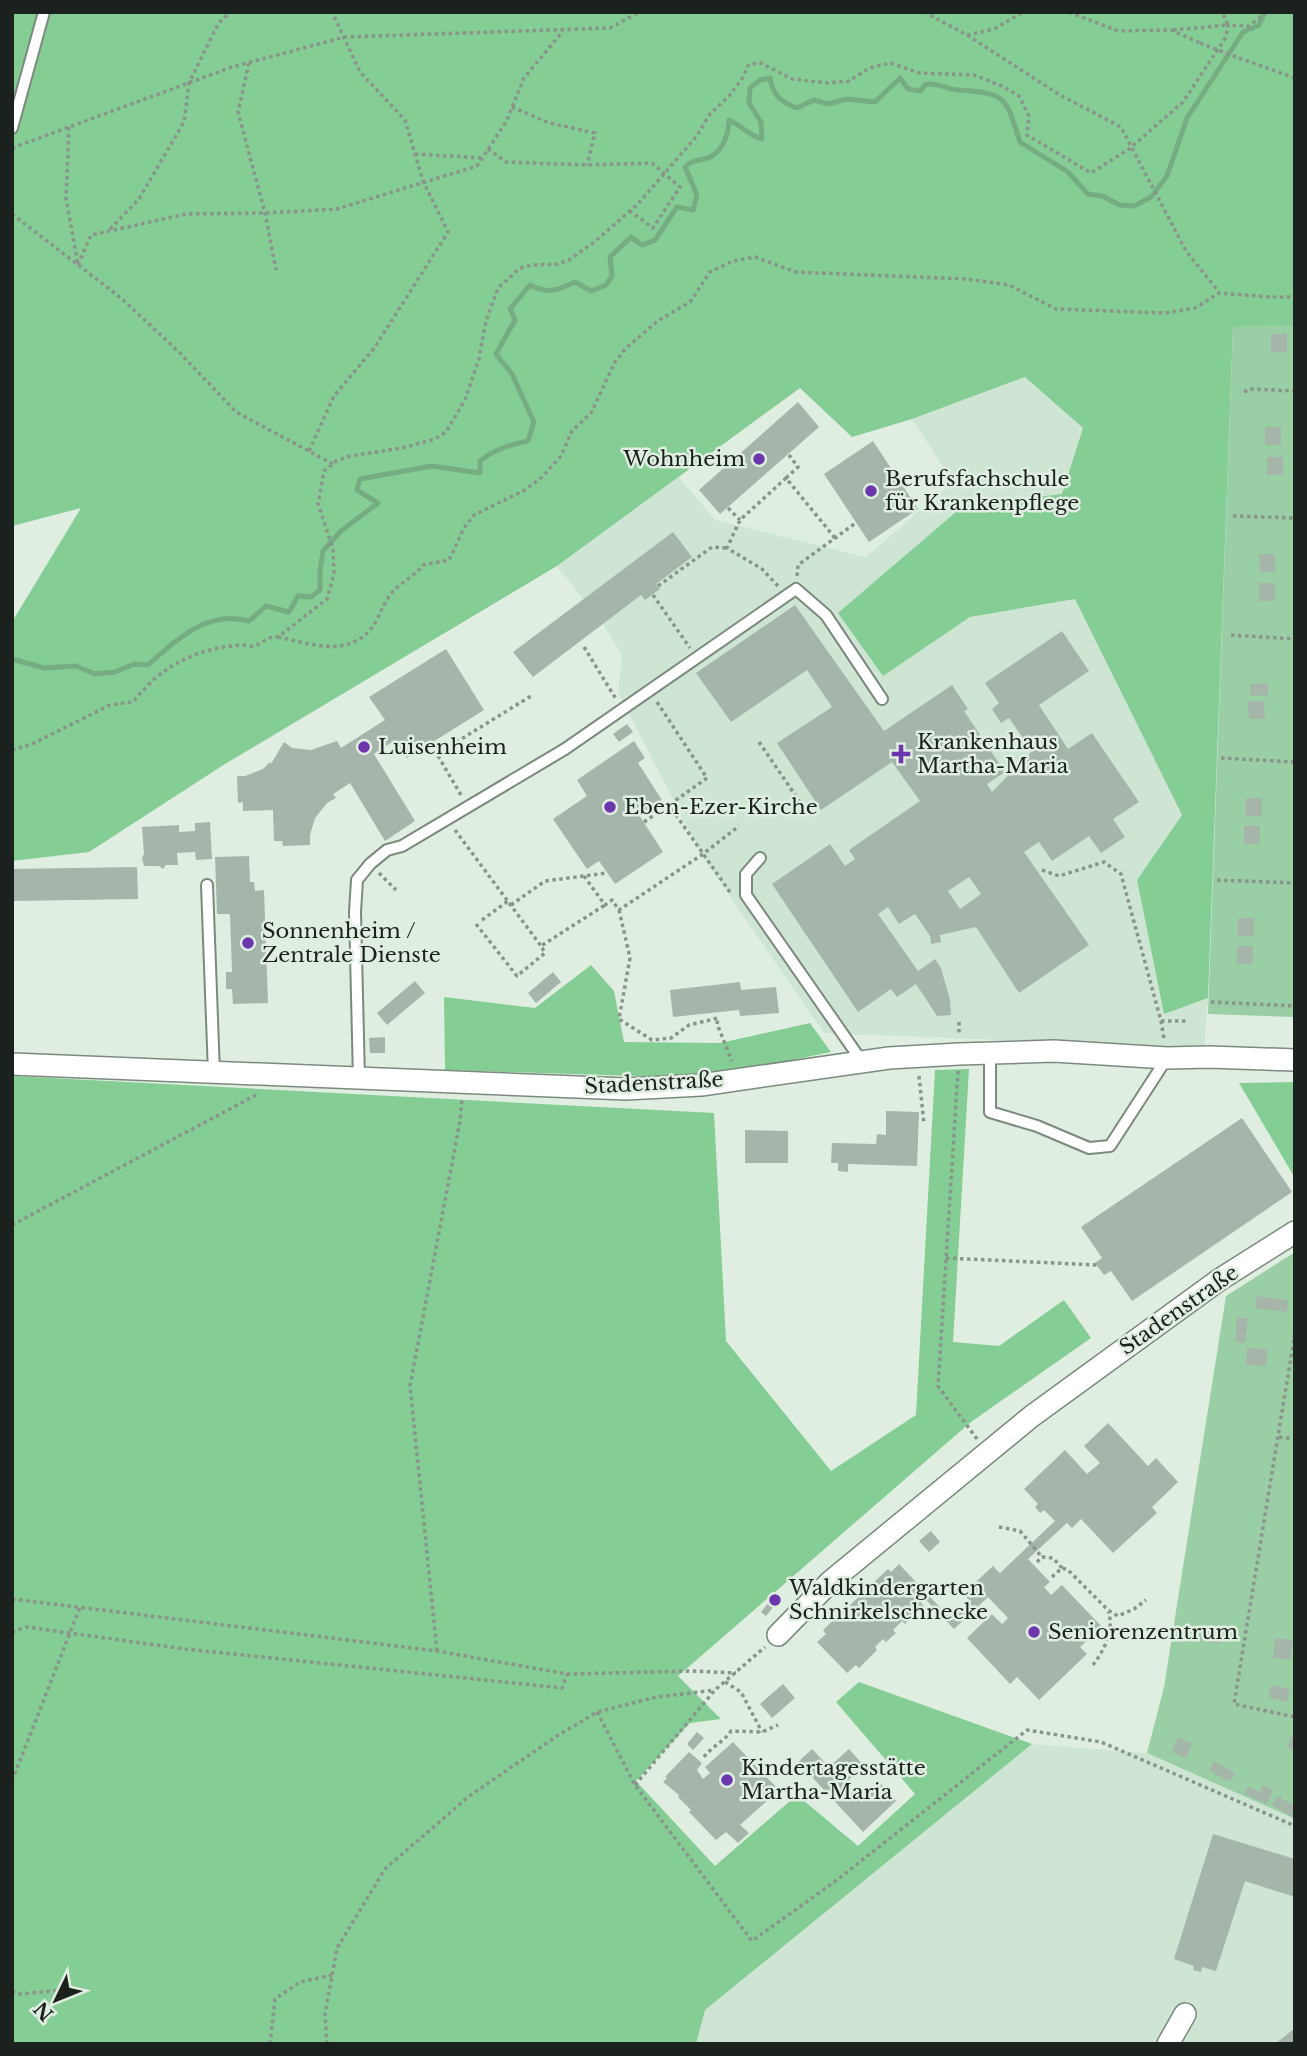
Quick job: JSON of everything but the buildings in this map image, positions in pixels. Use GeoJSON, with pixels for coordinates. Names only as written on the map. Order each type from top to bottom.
{"type":"FeatureCollection","features":[{"type":"Feature","properties":{"kind":"street","name":"Stadenstraße"},"geometry":{"type":"LineString","coordinates":[[12,1064],[626,1089],[701,1085],[889,1058],[959,1054],[1054,1051],[1167,1058],[1295,1060]]}},
{"type":"Feature","properties":{"kind":"street","name":"Stadenstraße"},"geometry":{"type":"LineString","coordinates":[[778,1635],[831,1581],[1032,1416],[1219,1280],[1295,1233]]}},
{"type":"Feature","properties":{"kind":"street"},"geometry":{"type":"LineString","coordinates":[[1168,2044],[1185,2014]]}},
{"type":"Feature","properties":{"kind":"lane"},"geometry":{"type":"LineString","coordinates":[[12,128],[44,12]]}},
{"type":"Feature","properties":{"kind":"lane"},"geometry":{"type":"LineString","coordinates":[[359,1080],[355,912],[357,880],[370,864],[387,850],[402,846],[565,749],[791,592],[826,615],[882,699]]}},
{"type":"Feature","properties":{"kind":"lane"},"geometry":{"type":"LineString","coordinates":[[760,858],[746,874],[746,895],[863,1063]]}},
{"type":"Feature","properties":{"kind":"lane"},"geometry":{"type":"LineString","coordinates":[[207,885],[214,1073]]}},
{"type":"Feature","properties":{"kind":"lane"},"geometry":{"type":"LineString","coordinates":[[990,1054],[990,1112],[1037,1126],[1089,1148],[1110,1146],[1167,1058]]}},
{"type":"Feature","properties":{"kind":"path"},"geometry":{"type":"LineString","coordinates":[[110,229],[139,199],[184,122],[189,83],[218,24],[230,12]]}},
{"type":"Feature","properties":{"kind":"path"},"geometry":{"type":"LineString","coordinates":[[309,451],[334,396],[374,347],[447,232],[423,181],[405,120],[360,72],[332,12]]}},
{"type":"Feature","properties":{"kind":"path"},"geometry":{"type":"LineString","coordinates":[[12,148],[249,63],[345,37],[610,28],[639,12]]}},
{"type":"Feature","properties":{"kind":"path"},"geometry":{"type":"LineString","coordinates":[[924,12],[967,35],[1060,94],[1121,127],[1133,145],[1186,251],[1219,293]]}},
{"type":"Feature","properties":{"kind":"path"},"geometry":{"type":"LineString","coordinates":[[967,35],[993,29],[1023,12]]}},
{"type":"Feature","properties":{"kind":"path"},"geometry":{"type":"LineString","coordinates":[[1069,12],[1118,31],[1250,26],[1266,13]]}},
{"type":"Feature","properties":{"kind":"path"},"geometry":{"type":"LineString","coordinates":[[278,637],[327,599],[334,575],[332,546],[318,504],[324,471],[350,456],[368,455],[425,442],[446,432],[465,400],[479,359],[486,321],[499,289],[520,268],[558,264],[569,260],[630,211],[696,136],[710,114],[742,79],[749,64],[761,63],[792,79],[828,83],[849,81],[869,68],[891,63],[919,73],[974,75],[1019,96],[1029,116],[1027,135],[1091,173],[1133,145],[1183,102],[1226,37],[1228,25],[1222,12]]}},
{"type":"Feature","properties":{"kind":"path"},"geometry":{"type":"LineString","coordinates":[[78,265],[91,235],[110,229],[186,214],[337,209],[477,166],[506,122],[524,78],[564,29]]}},
{"type":"Feature","properties":{"kind":"path"},"geometry":{"type":"LineString","coordinates":[[1171,30],[1295,78]]}},
{"type":"Feature","properties":{"kind":"path"},"geometry":{"type":"LineString","coordinates":[[249,63],[238,112],[265,213],[276,270]]}},
{"type":"Feature","properties":{"kind":"path"},"geometry":{"type":"LineString","coordinates":[[512,107],[549,123],[596,133],[587,165]]}},
{"type":"Feature","properties":{"kind":"path"},"geometry":{"type":"LineString","coordinates":[[69,127],[66,199],[78,265]]}},
{"type":"Feature","properties":{"kind":"path"},"geometry":{"type":"LineString","coordinates":[[488,149],[506,162],[587,165],[652,163],[680,187],[653,228],[630,211]]}},
{"type":"Feature","properties":{"kind":"path"},"geometry":{"type":"LineString","coordinates":[[415,154],[482,158]]}},
{"type":"Feature","properties":{"kind":"path"},"geometry":{"type":"LineString","coordinates":[[12,214],[121,298],[178,351],[236,412],[333,464]]}},
{"type":"Feature","properties":{"kind":"path"},"geometry":{"type":"LineString","coordinates":[[12,750],[32,744],[110,705],[133,702],[146,686],[176,662],[199,653],[252,646],[274,636],[333,648],[354,643],[369,631],[381,615],[389,596],[418,573],[423,565],[449,560],[464,528],[474,515],[525,490],[542,477],[561,456],[572,431],[591,413],[606,379],[626,348],[659,320],[690,302],[710,272],[733,261],[755,257],[796,272],[966,279],[1009,285],[1055,309],[1164,313],[1195,308],[1219,293],[1295,297]]}},
{"type":"Feature","properties":{"kind":"path"},"geometry":{"type":"LineString","coordinates":[[1244,392],[1250,389],[1295,391]]}},
{"type":"Feature","properties":{"kind":"path"},"geometry":{"type":"LineString","coordinates":[[727,548],[740,520],[798,467],[789,455]]}},
{"type":"Feature","properties":{"kind":"path"},"geometry":{"type":"LineString","coordinates":[[786,478],[835,538]]}},
{"type":"Feature","properties":{"kind":"path"},"geometry":{"type":"LineString","coordinates":[[728,508],[740,520]]}},
{"type":"Feature","properties":{"kind":"path"},"geometry":{"type":"LineString","coordinates":[[1233,516],[1295,518]]}},
{"type":"Feature","properties":{"kind":"path"},"geometry":{"type":"LineString","coordinates":[[658,586],[712,547],[727,548],[762,569],[791,592],[798,565],[856,522]]}},
{"type":"Feature","properties":{"kind":"path"},"geometry":{"type":"LineString","coordinates":[[653,595],[697,657]]}},
{"type":"Feature","properties":{"kind":"path"},"geometry":{"type":"LineString","coordinates":[[1231,635],[1295,639]]}},
{"type":"Feature","properties":{"kind":"path"},"geometry":{"type":"LineString","coordinates":[[584,647],[622,709]]}},
{"type":"Feature","properties":{"kind":"path"},"geometry":{"type":"LineString","coordinates":[[650,691],[707,778],[668,805]]}},
{"type":"Feature","properties":{"kind":"path"},"geometry":{"type":"LineString","coordinates":[[467,807],[437,754],[531,696]]}},
{"type":"Feature","properties":{"kind":"path"},"geometry":{"type":"LineString","coordinates":[[759,742],[802,805]]}},
{"type":"Feature","properties":{"kind":"path"},"geometry":{"type":"LineString","coordinates":[[1221,758],[1295,762]]}},
{"type":"Feature","properties":{"kind":"path"},"geometry":{"type":"LineString","coordinates":[[448,819],[545,953],[517,976],[476,925]]}},
{"type":"Feature","properties":{"kind":"path"},"geometry":{"type":"LineString","coordinates":[[619,910],[703,854],[739,826]]}},
{"type":"Feature","properties":{"kind":"path"},"geometry":{"type":"LineString","coordinates":[[1042,870],[1059,876],[1104,862],[1121,874],[1161,1021],[1167,1058]]}},
{"type":"Feature","properties":{"kind":"path"},"geometry":{"type":"LineString","coordinates":[[370,864],[396,890]]}},
{"type":"Feature","properties":{"kind":"path"},"geometry":{"type":"LineString","coordinates":[[511,905],[545,881],[607,873]]}},
{"type":"Feature","properties":{"kind":"path"},"geometry":{"type":"LineString","coordinates":[[584,876],[605,905]]}},
{"type":"Feature","properties":{"kind":"path"},"geometry":{"type":"LineString","coordinates":[[1217,880],[1295,883]]}},
{"type":"Feature","properties":{"kind":"path"},"geometry":{"type":"LineString","coordinates":[[541,946],[612,900],[619,910],[630,958],[619,1019],[652,1040],[671,1038],[689,1024],[718,1018]]}},
{"type":"Feature","properties":{"kind":"path"},"geometry":{"type":"LineString","coordinates":[[482,920],[508,901]]}},
{"type":"Feature","properties":{"kind":"path"},"geometry":{"type":"LineString","coordinates":[[1211,1002],[1295,1006]]}},
{"type":"Feature","properties":{"kind":"path"},"geometry":{"type":"LineString","coordinates":[[719,1012],[717,1024],[730,1060],[750,1077]]}},
{"type":"Feature","properties":{"kind":"path"},"geometry":{"type":"LineString","coordinates":[[1161,1021],[1189,1021]]}},
{"type":"Feature","properties":{"kind":"path"},"geometry":{"type":"LineString","coordinates":[[959,1054],[938,1386],[986,1452]]}},
{"type":"Feature","properties":{"kind":"path"},"geometry":{"type":"LineString","coordinates":[[12,1225],[290,1076]]}},
{"type":"Feature","properties":{"kind":"path"},"geometry":{"type":"LineString","coordinates":[[437,1651],[410,1387],[460,1121],[464,1083]]}},
{"type":"Feature","properties":{"kind":"path"},"geometry":{"type":"LineString","coordinates":[[922,1099],[924,1124]]}},
{"type":"Feature","properties":{"kind":"path"},"geometry":{"type":"LineString","coordinates":[[946,1258],[1097,1265]]}},
{"type":"Feature","properties":{"kind":"path"},"geometry":{"type":"LineString","coordinates":[[1295,1333],[1234,1704],[1295,1717]]}},
{"type":"Feature","properties":{"kind":"path"},"geometry":{"type":"LineString","coordinates":[[1279,1437],[1295,1439]]}},
{"type":"Feature","properties":{"kind":"path"},"geometry":{"type":"LineString","coordinates":[[999,1527],[1020,1531],[1042,1557],[1053,1558],[1108,1610],[1118,1616],[1146,1600]]}},
{"type":"Feature","properties":{"kind":"path"},"geometry":{"type":"LineString","coordinates":[[1037,1562],[1042,1557]]}},
{"type":"Feature","properties":{"kind":"path"},"geometry":{"type":"LineString","coordinates":[[1052,1577],[1062,1568]]}},
{"type":"Feature","properties":{"kind":"path"},"geometry":{"type":"LineString","coordinates":[[12,1599],[437,1651],[567,1674],[692,1671],[736,1673]]}},
{"type":"Feature","properties":{"kind":"path"},"geometry":{"type":"LineString","coordinates":[[12,1781],[80,1607]]}},
{"type":"Feature","properties":{"kind":"path"},"geometry":{"type":"LineString","coordinates":[[1093,1665],[1106,1642],[1112,1621],[1108,1610]]}},
{"type":"Feature","properties":{"kind":"path"},"geometry":{"type":"LineString","coordinates":[[12,1632],[26,1628],[185,1649],[562,1688],[567,1674]]}},
{"type":"Feature","properties":{"kind":"path"},"geometry":{"type":"LineString","coordinates":[[635,1786],[715,1690],[778,1635]]}},
{"type":"Feature","properties":{"kind":"path"},"geometry":{"type":"LineString","coordinates":[[725,1682],[741,1692],[762,1732]]}},
{"type":"Feature","properties":{"kind":"path"},"geometry":{"type":"LineString","coordinates":[[327,2044],[325,2014],[337,1948],[385,1869],[468,1797],[556,1736],[597,1712],[657,1697],[715,1690]]}},
{"type":"Feature","properties":{"kind":"path"},"geometry":{"type":"LineString","coordinates":[[597,1712],[635,1786],[751,1941],[837,1880],[1027,1730],[1101,1742],[1295,1826]]}},
{"type":"Feature","properties":{"kind":"path"},"geometry":{"type":"LineString","coordinates":[[705,1757],[730,1731],[762,1732],[778,1725]]}},
{"type":"Feature","properties":{"kind":"path"},"geometry":{"type":"LineString","coordinates":[[270,2044],[275,1999],[300,1982],[332,1975]]}},
{"type":"Feature","properties":{"kind":"path"},"geometry":{"type":"LineString","coordinates":[[12,1991],[20,1994],[82,1988]]}},
{"type":"Feature","properties":{"kind":"shaded area","name":"Krankenhaus Martha-Maria"},"geometry":{"type":"Polygon","coordinates":[[[1025,377],[1083,428],[1062,494],[963,506],[883,676],[970,617],[1075,599],[1182,815],[1137,881],[1164,1014],[1208,998],[1204,1048],[824,1033],[702,856],[618,692],[622,655],[603,624],[557,566],[679,477],[715,520],[866,557],[953,482],[912,419],[1025,377]]]}},
{"type":"Feature","properties":{"kind":"shaded area"},"geometry":{"type":"Polygon","coordinates":[[[1032,1744],[1147,1753],[1295,1819],[1295,2044],[696,2044],[705,2010],[1032,1744]]]}},
{"type":"Feature","properties":{"kind":"green space"},"geometry":{"type":"Polygon","coordinates":[[[12,12],[1295,12],[1295,326],[1233,327],[1208,998],[1164,1014],[1137,880],[1182,815],[1075,599],[970,617],[883,676],[838,613],[963,506],[1062,494],[1083,428],[1025,377],[912,419],[852,437],[800,388],[557,566],[225,764],[89,852],[12,861],[12,622],[81,508],[12,526],[12,12]]]}},
{"type":"Feature","properties":{"kind":"green space"},"geometry":{"type":"Polygon","coordinates":[[[1295,326],[1295,1017],[1208,1014],[1233,327],[1295,326]]]}},
{"type":"Feature","properties":{"kind":"green space"},"geometry":{"type":"Polygon","coordinates":[[[591,965],[614,991],[624,1042],[720,1043],[810,1023],[831,1052],[703,1078],[445,1070],[444,997],[535,1008],[591,965]]]}},
{"type":"Feature","properties":{"kind":"green space"},"geometry":{"type":"Polygon","coordinates":[[[969,1069],[953,1342],[999,1346],[1064,1300],[1091,1338],[971,1422],[678,1676],[721,1719],[690,1723],[636,1781],[715,1866],[797,1795],[858,1846],[915,1794],[836,1702],[859,1682],[1032,1744],[705,2010],[696,2044],[12,2044],[12,1076],[714,1113],[726,1341],[831,1471],[916,1415],[935,1070],[969,1069]]]}},
{"type":"Feature","properties":{"kind":"green space"},"geometry":{"type":"Polygon","coordinates":[[[1295,1082],[1295,1178],[1239,1083],[1295,1082]]]}},
{"type":"Feature","properties":{"kind":"green space"},"geometry":{"type":"Polygon","coordinates":[[[1295,1252],[1295,1819],[1147,1753],[1164,1687],[1226,1296],[1295,1252]]]}},
{"type":"Feature","properties":{"kind":"waterway"},"geometry":{"type":"LineString","coordinates":[[12,659],[44,668],[76,666],[95,674],[115,672],[134,664],[148,665],[181,637],[206,623],[234,618],[249,621],[266,606],[289,612],[298,596],[311,597],[320,590],[323,551],[341,531],[378,503],[357,490],[360,479],[432,466],[480,473],[480,461],[502,448],[528,441],[534,422],[512,374],[496,354],[515,320],[510,309],[530,285],[542,290],[552,290],[575,282],[591,291],[606,285],[612,276],[610,257],[631,237],[642,245],[655,240],[677,207],[693,210],[697,195],[685,167],[692,162],[708,158],[720,149],[725,140],[729,120],[762,139],[761,122],[749,103],[750,88],[760,80],[770,78],[779,98],[797,108],[814,100],[829,104],[846,99],[875,102],[900,78],[908,89],[920,91],[926,84],[932,84],[995,96],[1007,106],[1020,142],[1068,172],[1088,194],[1102,196],[1120,205],[1134,206],[1151,197],[1167,176],[1187,118],[1243,32],[1259,25],[1264,14],[1261,12]]}},
{"type":"Feature","properties":{"kind":"place","name":"Wohnheim"},"geometry":{"type":"Point","coordinates":[759,459]}},
{"type":"Feature","properties":{"kind":"place","name":"Berufsfachschule für Krankenpflege"},"geometry":{"type":"Point","coordinates":[871,491]}},
{"type":"Feature","properties":{"kind":"place","name":"Luisenheim"},"geometry":{"type":"Point","coordinates":[364,747]}},
{"type":"Feature","properties":{"kind":"place","name":"Krankenhaus Martha-Maria"},"geometry":{"type":"Point","coordinates":[901,754]}},
{"type":"Feature","properties":{"kind":"place","name":"Eben-Ezer-Kirche"},"geometry":{"type":"Point","coordinates":[610,807]}},
{"type":"Feature","properties":{"kind":"place","name":"Sonnenheim / Zentrale Dienste"},"geometry":{"type":"Point","coordinates":[248,943]}},
{"type":"Feature","properties":{"kind":"place","name":"Waldkindergarten Schnirkelschnecke"},"geometry":{"type":"Point","coordinates":[775,1600]}},
{"type":"Feature","properties":{"kind":"place","name":"Seniorenzentrum"},"geometry":{"type":"Point","coordinates":[1034,1632]}},
{"type":"Feature","properties":{"kind":"place","name":"Kindertagesstätte Martha-Maria"},"geometry":{"type":"Point","coordinates":[727,1780]}}]}
